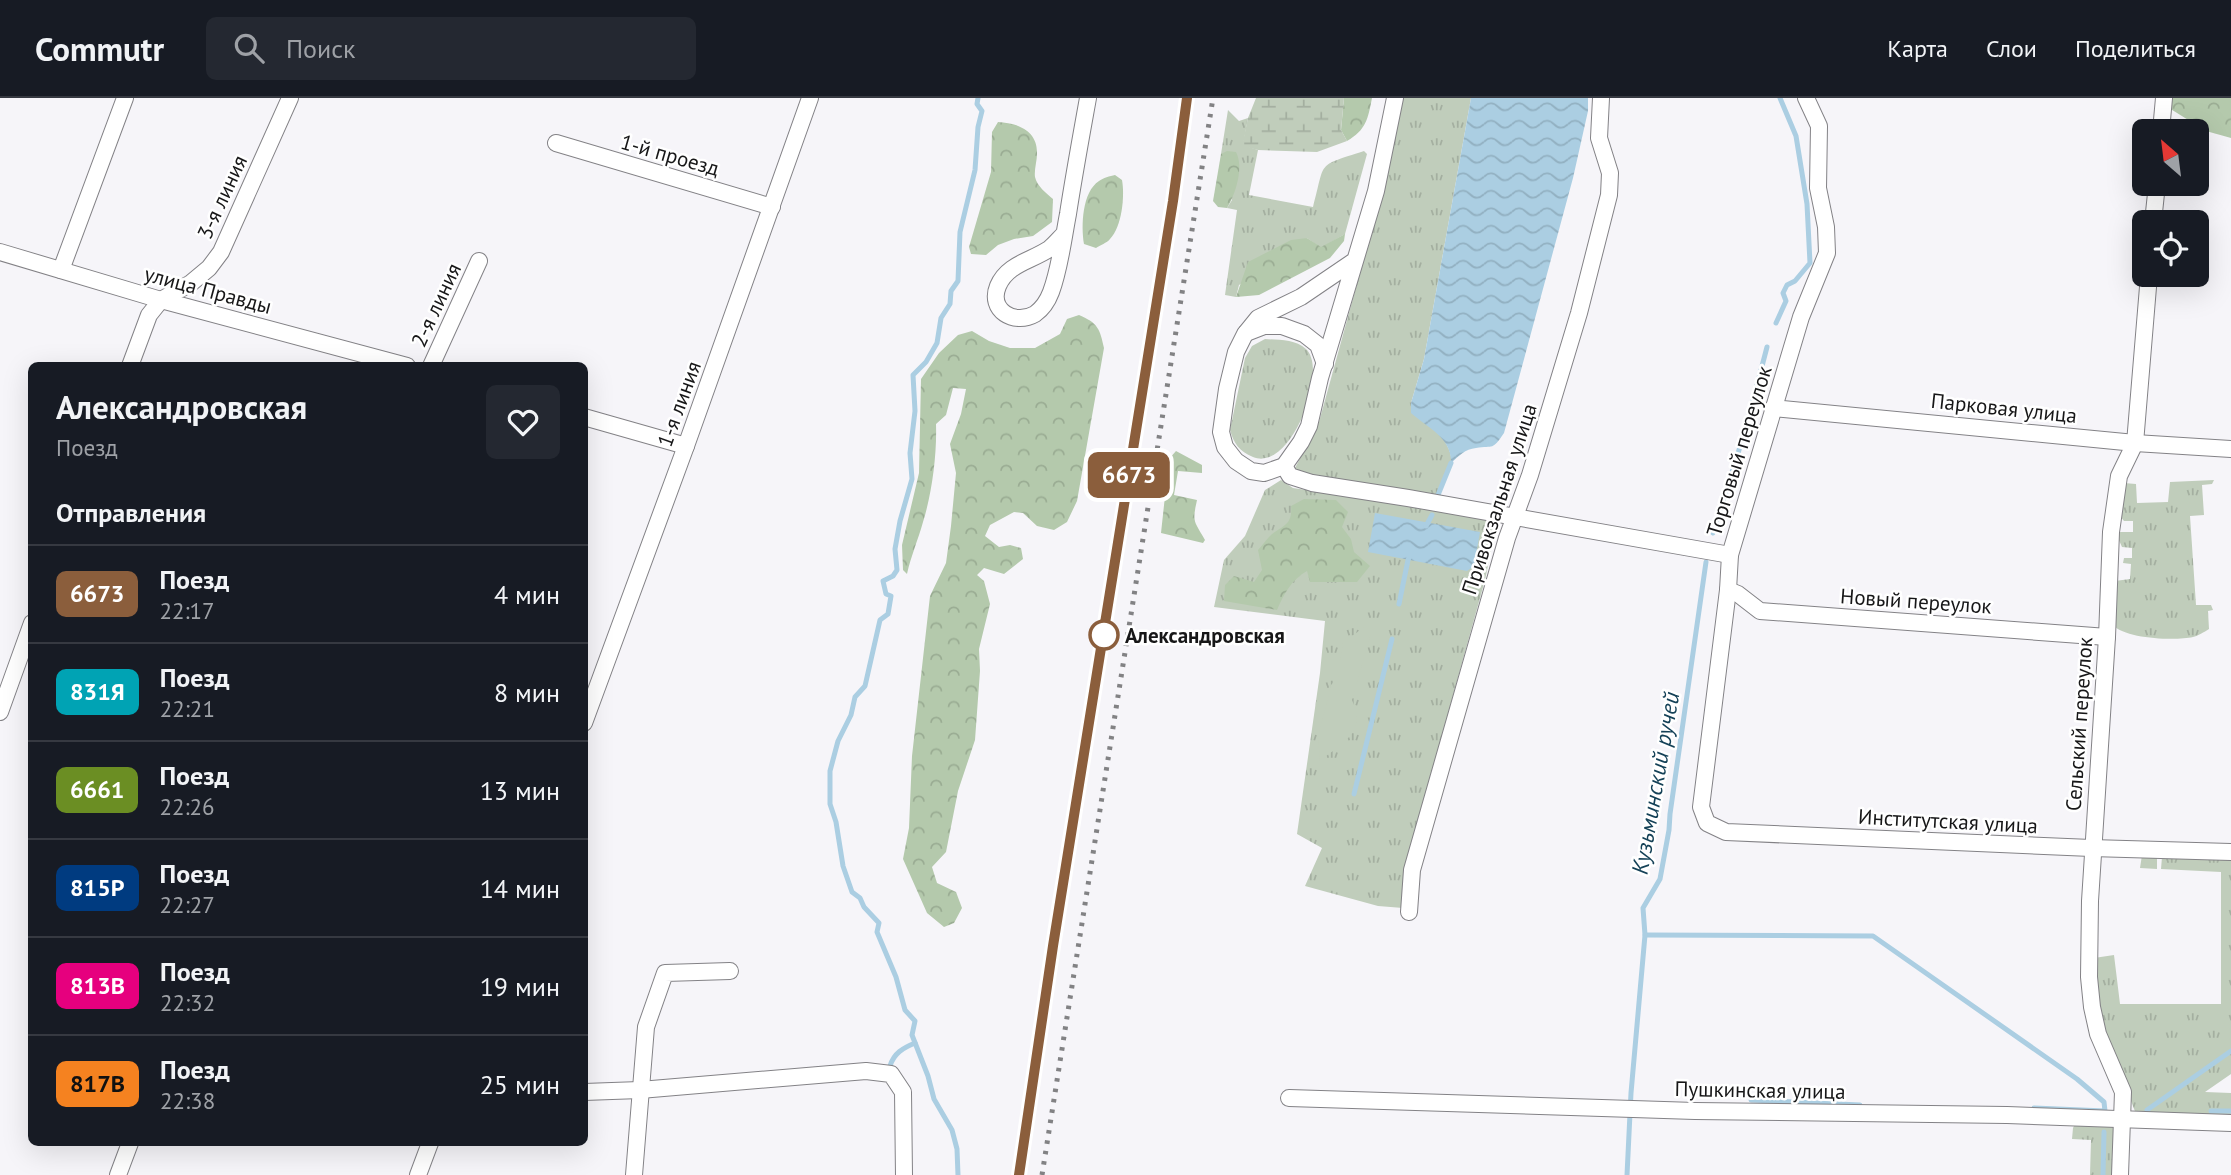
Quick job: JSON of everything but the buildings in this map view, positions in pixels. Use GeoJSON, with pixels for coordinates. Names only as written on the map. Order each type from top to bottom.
{"type":"FeatureCollection","features":[{"type":"Feature","properties":{"kind":"street"},"geometry":{"type":"LineString","coordinates":[[61,270],[125,98]]}},
{"type":"Feature","properties":{"kind":"street","name":"3-я линия"},"geometry":{"type":"LineString","coordinates":[[131,362],[149,315],[161,300],[191,283],[209,268],[221,252],[290,98]]}},
{"type":"Feature","properties":{"kind":"street","name":"1-я линия"},"geometry":{"type":"LineString","coordinates":[[588,712],[687,446],[810,98]]}},
{"type":"Feature","properties":{"kind":"street"},"geometry":{"type":"LineString","coordinates":[[1064,234],[1050,248],[1008,272],[998,286],[996,299],[1002,312],[1013,319],[1026,319],[1040,311],[1052,290],[1064,234],[1088,98]]}},
{"type":"Feature","properties":{"kind":"street"},"geometry":{"type":"LineString","coordinates":[[1354,261],[1301,297],[1258,318],[1245,334],[1236,352],[1221,432],[1225,447],[1236,461],[1251,471],[1264,474],[1284,466],[1309,426],[1376,191],[1395,98]]}},
{"type":"Feature","properties":{"kind":"street","name":"Привокзальная улица"},"geometry":{"type":"LineString","coordinates":[[1409,912],[1412,870],[1514,516],[1530,475],[1575,326],[1609,195],[1610,173],[1599,138],[1601,98]]}},
{"type":"Feature","properties":{"kind":"street","name":"Торговый переулок"},"geometry":{"type":"LineString","coordinates":[[1707,823],[1701,807],[1730,555],[1801,317],[1827,253],[1826,227],[1818,188],[1819,126],[1807,98]]}},
{"type":"Feature","properties":{"kind":"street"},"geometry":{"type":"LineString","coordinates":[[2162,119],[2164,98]]}},
{"type":"Feature","properties":{"kind":"street","name":"1-й проезд"},"geometry":{"type":"LineString","coordinates":[[556,143],[772,207]]}},
{"type":"Feature","properties":{"kind":"street","name":"улица Правды"},"geometry":{"type":"LineString","coordinates":[[0,252],[161,300],[392,362]]}},
{"type":"Feature","properties":{"kind":"street","name":"2-я линия"},"geometry":{"type":"LineString","coordinates":[[433,362],[479,261]]}},
{"type":"Feature","properties":{"kind":"street","name":"Сельский переулок"},"geometry":{"type":"LineString","coordinates":[[2120,1175],[2123,1092],[2098,1034],[2092,1007],[2089,951],[2091,848],[2107,637],[2111,532],[2119,476],[2135,443],[2148,287]]}},
{"type":"Feature","properties":{"kind":"street"},"geometry":{"type":"LineString","coordinates":[[1245,334],[1264,326],[1282,326],[1304,334],[1318,345],[1325,364]]}},
{"type":"Feature","properties":{"kind":"street","name":"Парковая улица"},"geometry":{"type":"LineString","coordinates":[[1773,408],[2135,443],[2231,449]]}},
{"type":"Feature","properties":{"kind":"street"},"geometry":{"type":"LineString","coordinates":[[588,418],[687,446]]}},
{"type":"Feature","properties":{"kind":"street"},"geometry":{"type":"LineString","coordinates":[[1284,466],[1290,476],[1299,480],[1730,555]]}},
{"type":"Feature","properties":{"kind":"street","name":"Новый переулок"},"geometry":{"type":"LineString","coordinates":[[1728,590],[1738,594],[1760,611],[2107,637]]}},
{"type":"Feature","properties":{"kind":"street"},"geometry":{"type":"LineString","coordinates":[[0,712],[28,634]]}},
{"type":"Feature","properties":{"kind":"street","name":"Институтская улица"},"geometry":{"type":"LineString","coordinates":[[1707,823],[1726,832],[2231,852]]}},
{"type":"Feature","properties":{"kind":"street"},"geometry":{"type":"LineString","coordinates":[[634,1175],[646,1027],[665,973],[730,971]]}},
{"type":"Feature","properties":{"kind":"street"},"geometry":{"type":"LineString","coordinates":[[588,1092],[866,1071],[891,1074],[903,1092],[904,1175]]}},
{"type":"Feature","properties":{"kind":"street","name":"Пушкинская улица"},"geometry":{"type":"LineString","coordinates":[[1289,1098],[1695,1111],[2007,1115],[2231,1123]]}},
{"type":"Feature","properties":{"kind":"street"},"geometry":{"type":"LineString","coordinates":[[118,1175],[129,1146]]}},
{"type":"Feature","properties":{"kind":"street"},"geometry":{"type":"LineString","coordinates":[[418,1175],[429,1146]]}},
{"type":"Feature","properties":{"kind":"green space"},"geometry":{"type":"Polygon","coordinates":[[[1256,98],[1344,98],[1341,130],[1347,141],[1317,152],[1258,150],[1242,146],[1256,98]]]}},
{"type":"Feature","properties":{"kind":"green space"},"geometry":{"type":"Polygon","coordinates":[[[1344,98],[1372,98],[1365,123],[1358,133],[1347,141],[1341,130],[1344,98]]]}},
{"type":"Feature","properties":{"kind":"green space"},"geometry":{"type":"Polygon","coordinates":[[[1402,98],[1471,98],[1424,359],[1411,403],[1437,431],[1451,456],[1449,471],[1438,495],[1307,476],[1295,468],[1319,422],[1379,204],[1402,98]]]}},
{"type":"Feature","properties":{"kind":"green space"},"geometry":{"type":"Polygon","coordinates":[[[2169,98],[2231,98],[2231,138],[2209,132],[2209,119],[2187,119],[2169,108],[2169,98]]]}},
{"type":"Feature","properties":{"kind":"green space"},"geometry":{"type":"Polygon","coordinates":[[[1228,110],[1239,121],[1248,118],[1243,145],[1258,150],[1249,195],[1313,207],[1325,167],[1364,151],[1367,154],[1345,234],[1321,248],[1307,238],[1239,285],[1236,297],[1225,295],[1237,210],[1227,208],[1232,200],[1221,154],[1228,110]]]}},
{"type":"Feature","properties":{"kind":"green space"},"geometry":{"type":"Polygon","coordinates":[[[998,122],[1019,126],[1034,139],[1037,154],[1035,177],[1053,199],[1052,222],[1033,236],[998,245],[986,255],[971,254],[969,247],[991,172],[992,132],[998,122]]]}},
{"type":"Feature","properties":{"kind":"green space"},"geometry":{"type":"Polygon","coordinates":[[[1227,151],[1236,152],[1239,172],[1236,188],[1227,208],[1218,207],[1213,201],[1221,154],[1227,151]]]}},
{"type":"Feature","properties":{"kind":"green space"},"geometry":{"type":"Polygon","coordinates":[[[1115,175],[1122,180],[1123,203],[1114,234],[1096,248],[1084,244],[1083,219],[1089,193],[1099,181],[1115,175]]]}},
{"type":"Feature","properties":{"kind":"green space"},"geometry":{"type":"Polygon","coordinates":[[[1345,234],[1344,241],[1330,258],[1259,295],[1236,297],[1248,262],[1291,240],[1307,238],[1321,247],[1345,234]]]}},
{"type":"Feature","properties":{"kind":"green space"},"geometry":{"type":"Polygon","coordinates":[[[1079,315],[1097,327],[1104,348],[1077,501],[1067,522],[1054,530],[1037,526],[1023,513],[1014,512],[990,525],[985,536],[999,547],[1010,545],[1021,548],[1023,559],[1004,574],[984,568],[977,575],[984,581],[990,604],[979,649],[975,740],[958,791],[946,852],[932,867],[937,883],[956,892],[962,908],[954,923],[944,927],[927,913],[903,859],[909,828],[912,756],[930,596],[946,563],[951,526],[956,473],[950,444],[961,414],[966,389],[953,388],[946,415],[936,424],[935,461],[929,499],[907,574],[903,570],[902,545],[919,473],[921,379],[939,353],[958,335],[972,331],[989,341],[1010,348],[1035,348],[1060,334],[1067,319],[1079,315]]]}},
{"type":"Feature","properties":{"kind":"green space"},"geometry":{"type":"Polygon","coordinates":[[[1265,339],[1292,342],[1306,349],[1312,360],[1313,377],[1309,397],[1293,435],[1281,450],[1267,458],[1253,457],[1241,450],[1230,430],[1245,358],[1252,346],[1265,339]]]}},
{"type":"Feature","properties":{"kind":"green space"},"geometry":{"type":"Polygon","coordinates":[[[1176,451],[1202,465],[1202,473],[1178,471],[1174,495],[1197,500],[1194,517],[1205,540],[1203,543],[1161,533],[1169,459],[1176,451]]]}},
{"type":"Feature","properties":{"kind":"green space"},"geometry":{"type":"Polygon","coordinates":[[[1281,480],[1293,488],[1489,517],[1497,522],[1485,580],[1406,865],[1403,908],[1378,906],[1305,886],[1322,848],[1297,834],[1325,621],[1214,607],[1224,560],[1245,536],[1265,490],[1281,480]]]}},
{"type":"Feature","properties":{"kind":"green space"},"geometry":{"type":"Polygon","coordinates":[[[2214,480],[2212,484],[2202,485],[2204,515],[2190,516],[2196,605],[2211,605],[2213,610],[2208,611],[2209,629],[2195,636],[2175,639],[2151,638],[2119,630],[2113,625],[2115,581],[2130,579],[2131,564],[2123,563],[2124,558],[2132,558],[2132,548],[2122,547],[2118,538],[2119,532],[2133,532],[2133,521],[2124,521],[2120,516],[2124,483],[2136,484],[2137,503],[2168,502],[2170,482],[2214,480]]]}},
{"type":"Feature","properties":{"kind":"green space"},"geometry":{"type":"Polygon","coordinates":[[[1304,499],[1336,500],[1348,512],[1342,527],[1351,539],[1354,552],[1370,566],[1357,582],[1310,582],[1307,571],[1289,588],[1277,610],[1224,601],[1225,585],[1234,576],[1254,582],[1262,570],[1258,550],[1288,522],[1291,506],[1304,499]]]}},
{"type":"Feature","properties":{"kind":"green space"},"geometry":{"type":"Polygon","coordinates":[[[1368,624],[1371,633],[1352,700],[1356,711],[1354,729],[1344,742],[1320,761],[1318,738],[1331,685],[1345,669],[1340,658],[1343,643],[1368,624]]]}},
{"type":"Feature","properties":{"kind":"green space"},"geometry":{"type":"Polygon","coordinates":[[[2142,855],[2231,857],[2231,1074],[2205,1092],[2231,1093],[2231,1119],[2136,1114],[2101,1022],[2094,958],[2114,955],[2120,1004],[2221,1004],[2221,872],[2161,869],[2162,857],[2157,857],[2157,869],[2140,868],[2142,855]]]}},
{"type":"Feature","properties":{"kind":"green space"},"geometry":{"type":"Polygon","coordinates":[[[2075,1124],[2115,1127],[2115,1175],[2090,1175],[2091,1140],[2072,1139],[2075,1124]]]}},
{"type":"Feature","properties":{"kind":"water"},"geometry":{"type":"Polygon","coordinates":[[[1471,98],[1588,98],[1588,111],[1573,178],[1504,433],[1495,445],[1469,450],[1451,463],[1448,447],[1411,413],[1411,403],[1424,359],[1471,98]]]}},
{"type":"Feature","properties":{"kind":"water"},"geometry":{"type":"Polygon","coordinates":[[[1375,513],[1480,532],[1474,566],[1467,571],[1368,552],[1375,513]]]}},
{"type":"Feature","properties":{"kind":"waterway"},"geometry":{"type":"LineString","coordinates":[[958,1175],[957,1149],[952,1130],[934,1099],[912,1035],[915,1021],[905,1010],[896,977],[877,932],[879,923],[852,892],[843,866],[836,822],[830,804],[830,771],[855,697],[865,686],[880,620],[888,614],[891,596],[886,594],[883,581],[893,576],[897,570],[895,549],[912,479],[910,453],[915,411],[913,375],[926,362],[937,343],[941,318],[950,304],[951,291],[958,281],[960,232],[975,170],[982,111],[977,104],[978,98]]}},
{"type":"Feature","properties":{"kind":"waterway","name":"Кузьминский ручей"},"geometry":{"type":"LineString","coordinates":[[1776,323],[1786,301],[1783,293],[1787,285],[1795,281],[1810,263],[1807,204],[1796,136],[1780,98]]}},
{"type":"Feature","properties":{"kind":"waterway","name":"Кузьминский ручей"},"geometry":{"type":"LineString","coordinates":[[1749,416],[1767,347]]}},
{"type":"Feature","properties":{"kind":"waterway","name":"Кузьминский ручей"},"geometry":{"type":"LineString","coordinates":[[1713,533],[1744,434]]}},
{"type":"Feature","properties":{"kind":"waterway"},"geometry":{"type":"LineString","coordinates":[[1438,495],[1451,463]]}},
{"type":"Feature","properties":{"kind":"waterway"},"geometry":{"type":"LineString","coordinates":[[1426,526],[1432,515]]}},
{"type":"Feature","properties":{"kind":"waterway"},"geometry":{"type":"LineString","coordinates":[[1399,604],[1411,553]]}},
{"type":"Feature","properties":{"kind":"waterway","name":"Кузьминский ручей"},"geometry":{"type":"LineString","coordinates":[[1627,1175],[1631,1093],[1645,935],[1643,908],[1660,879],[1669,830],[1706,562]]}},
{"type":"Feature","properties":{"kind":"waterway"},"geometry":{"type":"LineString","coordinates":[[1354,794],[1392,639]]}},
{"type":"Feature","properties":{"kind":"waterway"},"geometry":{"type":"LineString","coordinates":[[1645,935],[1873,936],[2077,1079],[2104,1102],[2105,1111],[2034,1108]]}},
{"type":"Feature","properties":{"kind":"waterway"},"geometry":{"type":"LineString","coordinates":[[890,1066],[900,1051],[915,1043]]}},
{"type":"Feature","properties":{"kind":"waterway"},"geometry":{"type":"LineString","coordinates":[[2147,1110],[2231,1051]]}},
{"type":"Feature","properties":{"kind":"waterway"},"geometry":{"type":"LineString","coordinates":[[1751,1100],[1860,1105]]}},
{"type":"Feature","properties":{"kind":"waterway"},"geometry":{"type":"LineString","coordinates":[[2211,1111],[2231,1111]]}},
{"type":"Feature","properties":{"kind":"waterway"},"geometry":{"type":"LineString","coordinates":[[2103,1175],[2104,1132]]}},
{"type":"Feature","properties":{"kind":"railway"},"geometry":{"type":"LineString","coordinates":[[1019,1175],[1187,98]]}},
{"type":"Feature","properties":{"kind":"railway"},"geometry":{"type":"LineString","coordinates":[[1042,1175],[1213,98]]}},
{"type":"Feature","properties":{"kind":"train","name":"6673"},"geometry":{"type":"LineString","coordinates":[[1019,1175],[1187,98]]}},
{"type":"Feature","properties":{"kind":"place","name":"Александровская"},"geometry":{"type":"Point","coordinates":[1104,635]}}]}
